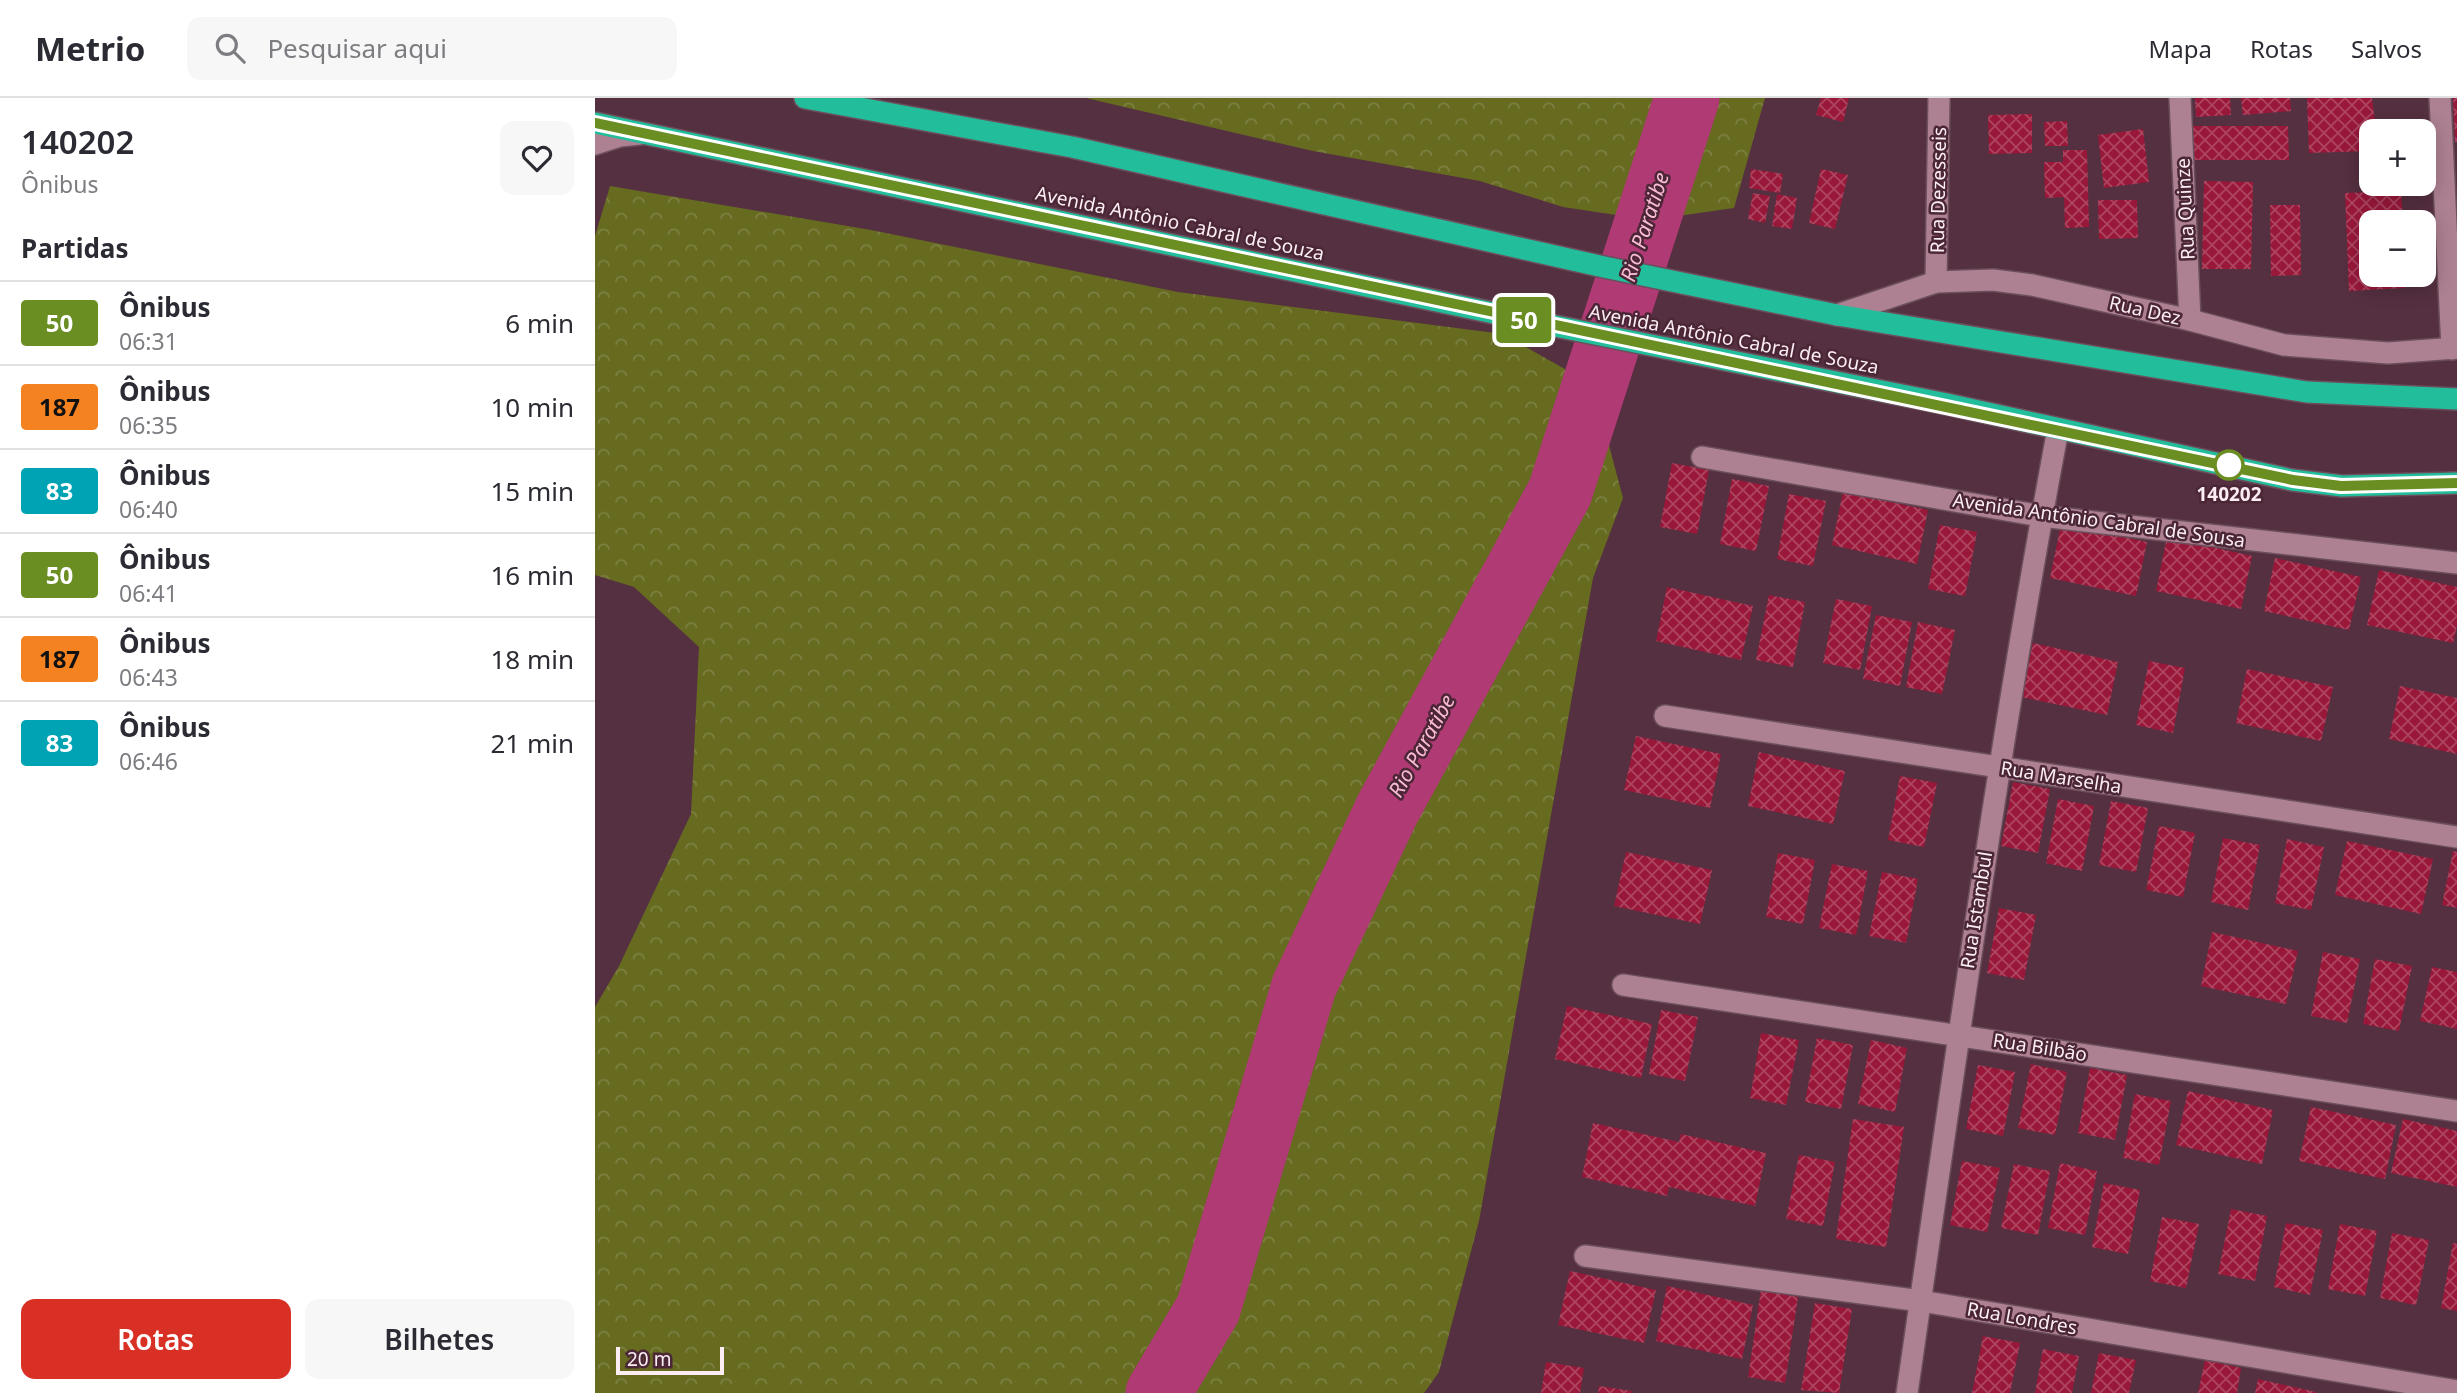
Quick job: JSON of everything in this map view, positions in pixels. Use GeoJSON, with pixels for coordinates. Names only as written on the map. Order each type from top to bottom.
{"type":"FeatureCollection","features":[{"type":"Feature","properties":{"kind":"highway"},"geometry":{"type":"LineString","coordinates":[[805,98],[1072,147],[1604,267],[1837,315],[2307,392],[2457,399]]}},
{"type":"Feature","properties":{"kind":"highway","name":"Avenida Antônio Cabral de Souza"},"geometry":{"type":"LineString","coordinates":[[595,123],[2293,480],[2341,486],[2457,483]]}},
{"type":"Feature","properties":{"kind":"street","name":"Rua Dezesseis"},"geometry":{"type":"LineString","coordinates":[[1936,282],[1939,98]]}},
{"type":"Feature","properties":{"kind":"street","name":"Rua Quinze"},"geometry":{"type":"LineString","coordinates":[[2180,98],[2190,320]]}},
{"type":"Feature","properties":{"kind":"street"},"geometry":{"type":"LineString","coordinates":[[2440,98],[2455,349]]}},
{"type":"Feature","properties":{"kind":"street"},"geometry":{"type":"LineString","coordinates":[[595,144],[620,136],[645,133]]}},
{"type":"Feature","properties":{"kind":"street","name":"Rua Dez"},"geometry":{"type":"LineString","coordinates":[[1837,315],[1936,282],[1993,280],[2032,285],[2190,320],[2284,345],[2388,353],[2455,349]]}},
{"type":"Feature","properties":{"kind":"street","name":"Rua Istambul"},"geometry":{"type":"LineString","coordinates":[[1907,1393],[1957,1034],[1998,768],[2058,429]]}},
{"type":"Feature","properties":{"kind":"street","name":"Avenida Antônio Cabral de Sousa"},"geometry":{"type":"LineString","coordinates":[[1702,457],[2041,516],[2457,563]]}},
{"type":"Feature","properties":{"kind":"street","name":"Rua Marselha"},"geometry":{"type":"LineString","coordinates":[[1665,716],[2457,837]]}},
{"type":"Feature","properties":{"kind":"street","name":"Rua Bilbão"},"geometry":{"type":"LineString","coordinates":[[1623,985],[2457,1111]]}},
{"type":"Feature","properties":{"kind":"street","name":"Rua Londres"},"geometry":{"type":"LineString","coordinates":[[1585,1256],[1921,1300],[2457,1391]]}},
{"type":"Feature","properties":{"kind":"green space"},"geometry":{"type":"Polygon","coordinates":[[[1086,98],[1765,98],[1734,208],[1650,220],[1563,207],[1480,181],[1313,151],[1086,98]]]}},
{"type":"Feature","properties":{"kind":"green space"},"geometry":{"type":"Polygon","coordinates":[[[610,186],[871,230],[1178,292],[1503,334],[1593,385],[1623,498],[1593,578],[1479,1221],[1439,1372],[1424,1393],[595,1393],[595,1007],[619,966],[691,814],[699,647],[634,587],[595,575],[595,236],[610,186]]]}},
{"type":"Feature","properties":{"kind":"building"},"geometry":{"type":"Polygon","coordinates":[[[1821,98],[1849,98],[1843,122],[1816,115],[1821,98]]]}},
{"type":"Feature","properties":{"kind":"building"},"geometry":{"type":"Polygon","coordinates":[[[2195,98],[2230,98],[2231,115],[2196,117],[2195,98]]]}},
{"type":"Feature","properties":{"kind":"building"},"geometry":{"type":"Polygon","coordinates":[[[2241,98],[2290,98],[2291,111],[2243,115],[2241,98]]]}},
{"type":"Feature","properties":{"kind":"building"},"geometry":{"type":"Polygon","coordinates":[[[2307,98],[2372,98],[2375,119],[2359,119],[2359,151],[2309,153],[2307,98]]]}},
{"type":"Feature","properties":{"kind":"building"},"geometry":{"type":"Polygon","coordinates":[[[2453,98],[2457,98],[2457,142],[2455,142],[2453,98]]]}},
{"type":"Feature","properties":{"kind":"building"},"geometry":{"type":"Polygon","coordinates":[[[2032,114],[2032,153],[1989,154],[1988,115],[2032,114]]]}},
{"type":"Feature","properties":{"kind":"building"},"geometry":{"type":"Polygon","coordinates":[[[2067,121],[2068,146],[2045,146],[2044,122],[2067,121]]]}},
{"type":"Feature","properties":{"kind":"building"},"geometry":{"type":"Polygon","coordinates":[[[2192,126],[2288,126],[2289,160],[2192,160],[2192,126]]]}},
{"type":"Feature","properties":{"kind":"building"},"geometry":{"type":"Polygon","coordinates":[[[2143,129],[2149,182],[2104,188],[2098,135],[2143,129]]]}},
{"type":"Feature","properties":{"kind":"building"},"geometry":{"type":"Polygon","coordinates":[[[2063,150],[2087,150],[2089,227],[2065,228],[2064,197],[2045,198],[2044,162],[2063,162],[2063,150]]]}},
{"type":"Feature","properties":{"kind":"building"},"geometry":{"type":"Polygon","coordinates":[[[1751,169],[1783,174],[1780,193],[1749,188],[1751,169]]]}},
{"type":"Feature","properties":{"kind":"building"},"geometry":{"type":"Polygon","coordinates":[[[1821,169],[1848,175],[1835,229],[1809,223],[1821,169]]]}},
{"type":"Feature","properties":{"kind":"building"},"geometry":{"type":"Polygon","coordinates":[[[2204,181],[2253,182],[2251,269],[2202,269],[2204,181]]]}},
{"type":"Feature","properties":{"kind":"building"},"geometry":{"type":"Polygon","coordinates":[[[2359,192],[2359,196],[2401,196],[2402,210],[2359,210],[2359,287],[2405,288],[2349,291],[2345,193],[2359,192]]]}},
{"type":"Feature","properties":{"kind":"building"},"geometry":{"type":"Polygon","coordinates":[[[1753,193],[1770,196],[1765,223],[1748,219],[1753,193]]]}},
{"type":"Feature","properties":{"kind":"building"},"geometry":{"type":"Polygon","coordinates":[[[1777,194],[1797,198],[1792,229],[1772,226],[1777,194]]]}},
{"type":"Feature","properties":{"kind":"building"},"geometry":{"type":"Polygon","coordinates":[[[2098,200],[2137,200],[2138,238],[2099,239],[2098,200]]]}},
{"type":"Feature","properties":{"kind":"building"},"geometry":{"type":"Polygon","coordinates":[[[2270,205],[2300,205],[2301,275],[2271,276],[2270,205]]]}},
{"type":"Feature","properties":{"kind":"building"},"geometry":{"type":"Polygon","coordinates":[[[1672,463],[1709,470],[1697,534],[1660,527],[1672,463]]]}},
{"type":"Feature","properties":{"kind":"building"},"geometry":{"type":"Polygon","coordinates":[[[1732,479],[1769,486],[1756,551],[1720,544],[1732,479]]]}},
{"type":"Feature","properties":{"kind":"building"},"geometry":{"type":"Polygon","coordinates":[[[1843,492],[1928,510],[1917,564],[1832,545],[1843,492]]]}},
{"type":"Feature","properties":{"kind":"building"},"geometry":{"type":"Polygon","coordinates":[[[1789,494],[1826,501],[1813,566],[1777,559],[1789,494]]]}},
{"type":"Feature","properties":{"kind":"building"},"geometry":{"type":"Polygon","coordinates":[[[2061,524],[2147,542],[2136,596],[2050,578],[2061,524]]]}},
{"type":"Feature","properties":{"kind":"building"},"geometry":{"type":"Polygon","coordinates":[[[1940,525],[1977,532],[1965,596],[1928,589],[1940,525]]]}},
{"type":"Feature","properties":{"kind":"building"},"geometry":{"type":"Polygon","coordinates":[[[2167,537],[2252,556],[2241,609],[2156,591],[2167,537]]]}},
{"type":"Feature","properties":{"kind":"building"},"geometry":{"type":"Polygon","coordinates":[[[2275,558],[2361,577],[2349,630],[2264,611],[2275,558]]]}},
{"type":"Feature","properties":{"kind":"building"},"geometry":{"type":"Polygon","coordinates":[[[2379,570],[2457,587],[2457,626],[2453,643],[2367,625],[2379,570]]]}},
{"type":"Feature","properties":{"kind":"building"},"geometry":{"type":"Polygon","coordinates":[[[1667,587],[1753,606],[1741,660],[1656,641],[1667,587]]]}},
{"type":"Feature","properties":{"kind":"building"},"geometry":{"type":"Polygon","coordinates":[[[1769,595],[1805,602],[1793,667],[1756,660],[1769,595]]]}},
{"type":"Feature","properties":{"kind":"building"},"geometry":{"type":"Polygon","coordinates":[[[1836,599],[1872,606],[1860,670],[1823,663],[1836,599]]]}},
{"type":"Feature","properties":{"kind":"building"},"geometry":{"type":"Polygon","coordinates":[[[1876,615],[1912,622],[1900,686],[1863,679],[1876,615]]]}},
{"type":"Feature","properties":{"kind":"building"},"geometry":{"type":"Polygon","coordinates":[[[1918,622],[1955,630],[1942,694],[1906,687],[1918,622]]]}},
{"type":"Feature","properties":{"kind":"building"},"geometry":{"type":"Polygon","coordinates":[[[2033,643],[2118,662],[2107,715],[2021,697],[2033,643]]]}},
{"type":"Feature","properties":{"kind":"building"},"geometry":{"type":"Polygon","coordinates":[[[2149,661],[2185,668],[2173,733],[2136,725],[2149,661]]]}},
{"type":"Feature","properties":{"kind":"building"},"geometry":{"type":"Polygon","coordinates":[[[2247,669],[2333,687],[2321,741],[2236,723],[2247,669]]]}},
{"type":"Feature","properties":{"kind":"building"},"geometry":{"type":"Polygon","coordinates":[[[2400,686],[2457,698],[2457,754],[2389,739],[2400,686]]]}},
{"type":"Feature","properties":{"kind":"building"},"geometry":{"type":"Polygon","coordinates":[[[1636,736],[1721,754],[1710,808],[1624,790],[1636,736]]]}},
{"type":"Feature","properties":{"kind":"building"},"geometry":{"type":"Polygon","coordinates":[[[1759,752],[1845,771],[1833,824],[1748,806],[1759,752]]]}},
{"type":"Feature","properties":{"kind":"building"},"geometry":{"type":"Polygon","coordinates":[[[1900,776],[1937,783],[1924,847],[1888,840],[1900,776]]]}},
{"type":"Feature","properties":{"kind":"building"},"geometry":{"type":"Polygon","coordinates":[[[2013,782],[2050,789],[2038,853],[2001,846],[2013,782]]]}},
{"type":"Feature","properties":{"kind":"building"},"geometry":{"type":"Polygon","coordinates":[[[2058,799],[2094,806],[2082,871],[2046,863],[2058,799]]]}},
{"type":"Feature","properties":{"kind":"building"},"geometry":{"type":"Polygon","coordinates":[[[2111,801],[2148,808],[2136,872],[2099,865],[2111,801]]]}},
{"type":"Feature","properties":{"kind":"building"},"geometry":{"type":"Polygon","coordinates":[[[2159,826],[2195,833],[2183,897],[2146,890],[2159,826]]]}},
{"type":"Feature","properties":{"kind":"building"},"geometry":{"type":"Polygon","coordinates":[[[2223,838],[2260,845],[2248,910],[2211,902],[2223,838]]]}},
{"type":"Feature","properties":{"kind":"building"},"geometry":{"type":"Polygon","coordinates":[[[2287,839],[2324,847],[2311,910],[2275,903],[2287,839]]]}},
{"type":"Feature","properties":{"kind":"building"},"geometry":{"type":"Polygon","coordinates":[[[2347,841],[2433,859],[2421,914],[2335,895],[2347,841]]]}},
{"type":"Feature","properties":{"kind":"building"},"geometry":{"type":"Polygon","coordinates":[[[2453,851],[2457,852],[2457,908],[2442,905],[2453,851]]]}},
{"type":"Feature","properties":{"kind":"building"},"geometry":{"type":"Polygon","coordinates":[[[1626,852],[1712,870],[1700,924],[1614,906],[1626,852]]]}},
{"type":"Feature","properties":{"kind":"building"},"geometry":{"type":"Polygon","coordinates":[[[1778,853],[1815,860],[1803,924],[1766,917],[1778,853]]]}},
{"type":"Feature","properties":{"kind":"building"},"geometry":{"type":"Polygon","coordinates":[[[1832,864],[1868,871],[1856,935],[1819,928],[1832,864]]]}},
{"type":"Feature","properties":{"kind":"building"},"geometry":{"type":"Polygon","coordinates":[[[1882,872],[1918,879],[1906,943],[1869,936],[1882,872]]]}},
{"type":"Feature","properties":{"kind":"building"},"geometry":{"type":"Polygon","coordinates":[[[1999,908],[2036,915],[2024,980],[1987,973],[1999,908]]]}},
{"type":"Feature","properties":{"kind":"building"},"geometry":{"type":"Polygon","coordinates":[[[2212,932],[2298,951],[2286,1004],[2201,986],[2212,932]]]}},
{"type":"Feature","properties":{"kind":"building"},"geometry":{"type":"Polygon","coordinates":[[[2323,952],[2360,959],[2347,1023],[2311,1016],[2323,952]]]}},
{"type":"Feature","properties":{"kind":"building"},"geometry":{"type":"Polygon","coordinates":[[[2375,959],[2412,966],[2399,1031],[2363,1024],[2375,959]]]}},
{"type":"Feature","properties":{"kind":"building"},"geometry":{"type":"Polygon","coordinates":[[[2432,967],[2457,972],[2457,1029],[2420,1021],[2432,967]]]}},
{"type":"Feature","properties":{"kind":"building"},"geometry":{"type":"Polygon","coordinates":[[[1567,1006],[1652,1024],[1641,1078],[1555,1059],[1567,1006]]]}},
{"type":"Feature","properties":{"kind":"building"},"geometry":{"type":"Polygon","coordinates":[[[1661,1010],[1698,1017],[1685,1081],[1649,1074],[1661,1010]]]}},
{"type":"Feature","properties":{"kind":"building"},"geometry":{"type":"Polygon","coordinates":[[[1761,1033],[1799,1040],[1786,1105],[1750,1098],[1761,1033]]]}},
{"type":"Feature","properties":{"kind":"building"},"geometry":{"type":"Polygon","coordinates":[[[1817,1038],[1853,1045],[1841,1109],[1805,1102],[1817,1038]]]}},
{"type":"Feature","properties":{"kind":"building"},"geometry":{"type":"Polygon","coordinates":[[[1871,1040],[1907,1048],[1895,1112],[1858,1104],[1871,1040]]]}},
{"type":"Feature","properties":{"kind":"building"},"geometry":{"type":"Polygon","coordinates":[[[2031,1064],[2067,1072],[2055,1135],[2018,1128],[2031,1064]]]}},
{"type":"Feature","properties":{"kind":"building"},"geometry":{"type":"Polygon","coordinates":[[[1978,1065],[2015,1072],[2003,1136],[1966,1129],[1978,1065]]]}},
{"type":"Feature","properties":{"kind":"building"},"geometry":{"type":"Polygon","coordinates":[[[2090,1068],[2127,1075],[2115,1140],[2078,1133],[2090,1068]]]}},
{"type":"Feature","properties":{"kind":"building"},"geometry":{"type":"Polygon","coordinates":[[[2188,1091],[2273,1110],[2262,1164],[2176,1145],[2188,1091]]]}},
{"type":"Feature","properties":{"kind":"building"},"geometry":{"type":"Polygon","coordinates":[[[2135,1094],[2171,1101],[2159,1165],[2123,1158],[2135,1094]]]}},
{"type":"Feature","properties":{"kind":"building"},"geometry":{"type":"Polygon","coordinates":[[[2311,1107],[2396,1125],[2385,1179],[2299,1161],[2311,1107]]]}},
{"type":"Feature","properties":{"kind":"building"},"geometry":{"type":"Polygon","coordinates":[[[1853,1119],[1904,1127],[1886,1247],[1836,1239],[1853,1119]]]}},
{"type":"Feature","properties":{"kind":"building"},"geometry":{"type":"Polygon","coordinates":[[[2403,1119],[2457,1131],[2457,1187],[2391,1173],[2403,1119]]]}},
{"type":"Feature","properties":{"kind":"building"},"geometry":{"type":"Polygon","coordinates":[[[1593,1123],[1679,1142],[1681,1134],[1766,1153],[1755,1206],[1669,1187],[1667,1196],[1582,1177],[1593,1123]]]}},
{"type":"Feature","properties":{"kind":"building"},"geometry":{"type":"Polygon","coordinates":[[[1799,1155],[1835,1162],[1823,1226],[1786,1219],[1799,1155]]]}},
{"type":"Feature","properties":{"kind":"building"},"geometry":{"type":"Polygon","coordinates":[[[1962,1161],[2000,1168],[1987,1232],[1950,1225],[1962,1161]]]}},
{"type":"Feature","properties":{"kind":"building"},"geometry":{"type":"Polygon","coordinates":[[[2060,1163],[2097,1171],[2085,1235],[2048,1228],[2060,1163]]]}},
{"type":"Feature","properties":{"kind":"building"},"geometry":{"type":"Polygon","coordinates":[[[2014,1164],[2050,1171],[2038,1235],[2001,1228],[2014,1164]]]}},
{"type":"Feature","properties":{"kind":"building"},"geometry":{"type":"Polygon","coordinates":[[[2104,1183],[2140,1190],[2128,1254],[2092,1247],[2104,1183]]]}},
{"type":"Feature","properties":{"kind":"building"},"geometry":{"type":"Polygon","coordinates":[[[2231,1209],[2267,1216],[2255,1281],[2218,1274],[2231,1209]]]}},
{"type":"Feature","properties":{"kind":"building"},"geometry":{"type":"Polygon","coordinates":[[[2162,1217],[2199,1224],[2186,1288],[2150,1281],[2162,1217]]]}},
{"type":"Feature","properties":{"kind":"building"},"geometry":{"type":"Polygon","coordinates":[[[2286,1223],[2323,1230],[2310,1295],[2274,1287],[2286,1223]]]}},
{"type":"Feature","properties":{"kind":"building"},"geometry":{"type":"Polygon","coordinates":[[[2340,1224],[2377,1231],[2365,1296],[2328,1289],[2340,1224]]]}},
{"type":"Feature","properties":{"kind":"building"},"geometry":{"type":"Polygon","coordinates":[[[2392,1233],[2429,1240],[2416,1305],[2380,1298],[2392,1233]]]}},
{"type":"Feature","properties":{"kind":"building"},"geometry":{"type":"Polygon","coordinates":[[[2453,1243],[2457,1244],[2457,1311],[2441,1308],[2453,1243]]]}},
{"type":"Feature","properties":{"kind":"building"},"geometry":{"type":"Polygon","coordinates":[[[1570,1271],[1656,1290],[1644,1343],[1558,1325],[1570,1271]]]}},
{"type":"Feature","properties":{"kind":"building"},"geometry":{"type":"Polygon","coordinates":[[[1667,1286],[1753,1305],[1742,1359],[1656,1341],[1667,1286]]]}},
{"type":"Feature","properties":{"kind":"building"},"geometry":{"type":"Polygon","coordinates":[[[1761,1290],[1798,1297],[1785,1383],[1748,1377],[1761,1290]]]}},
{"type":"Feature","properties":{"kind":"building"},"geometry":{"type":"Polygon","coordinates":[[[1815,1303],[1852,1309],[1839,1393],[1801,1390],[1815,1303]]]}},
{"type":"Feature","properties":{"kind":"building"},"geometry":{"type":"Polygon","coordinates":[[[1983,1336],[2020,1343],[2010,1393],[1972,1393],[1983,1336]]]}},
{"type":"Feature","properties":{"kind":"building"},"geometry":{"type":"Polygon","coordinates":[[[2043,1349],[2079,1356],[2072,1393],[2035,1393],[2043,1349]]]}},
{"type":"Feature","properties":{"kind":"building"},"geometry":{"type":"Polygon","coordinates":[[[2099,1353],[2136,1360],[2129,1393],[2091,1393],[2099,1353]]]}},
{"type":"Feature","properties":{"kind":"building"},"geometry":{"type":"Polygon","coordinates":[[[2205,1360],[2241,1368],[2237,1393],[2198,1393],[2205,1360]]]}},
{"type":"Feature","properties":{"kind":"building"},"geometry":{"type":"Polygon","coordinates":[[[1546,1362],[1584,1368],[1580,1393],[1541,1393],[1546,1362]]]}},
{"type":"Feature","properties":{"kind":"building"},"geometry":{"type":"Polygon","coordinates":[[[2258,1379],[2316,1392],[2316,1393],[2255,1393],[2258,1379]]]}},
{"type":"Feature","properties":{"kind":"building"},"geometry":{"type":"Polygon","coordinates":[[[1599,1386],[1632,1391],[1598,1393],[1599,1386]]]}},
{"type":"Feature","properties":{"kind":"waterway","name":"Rio Paratibe"},"geometry":{"type":"LineString","coordinates":[[1158,1393],[1208,1309],[1304,986],[1387,810],[1560,492],[1687,98]]}},
{"type":"Feature","properties":{"kind":"bus line","name":"50"},"geometry":{"type":"LineString","coordinates":[[595,123],[1555,326],[1947,404],[2293,480],[2341,486],[2457,483]]}},
{"type":"Feature","properties":{"kind":"place","name":"140202"},"geometry":{"type":"Point","coordinates":[2229,465]}}]}
